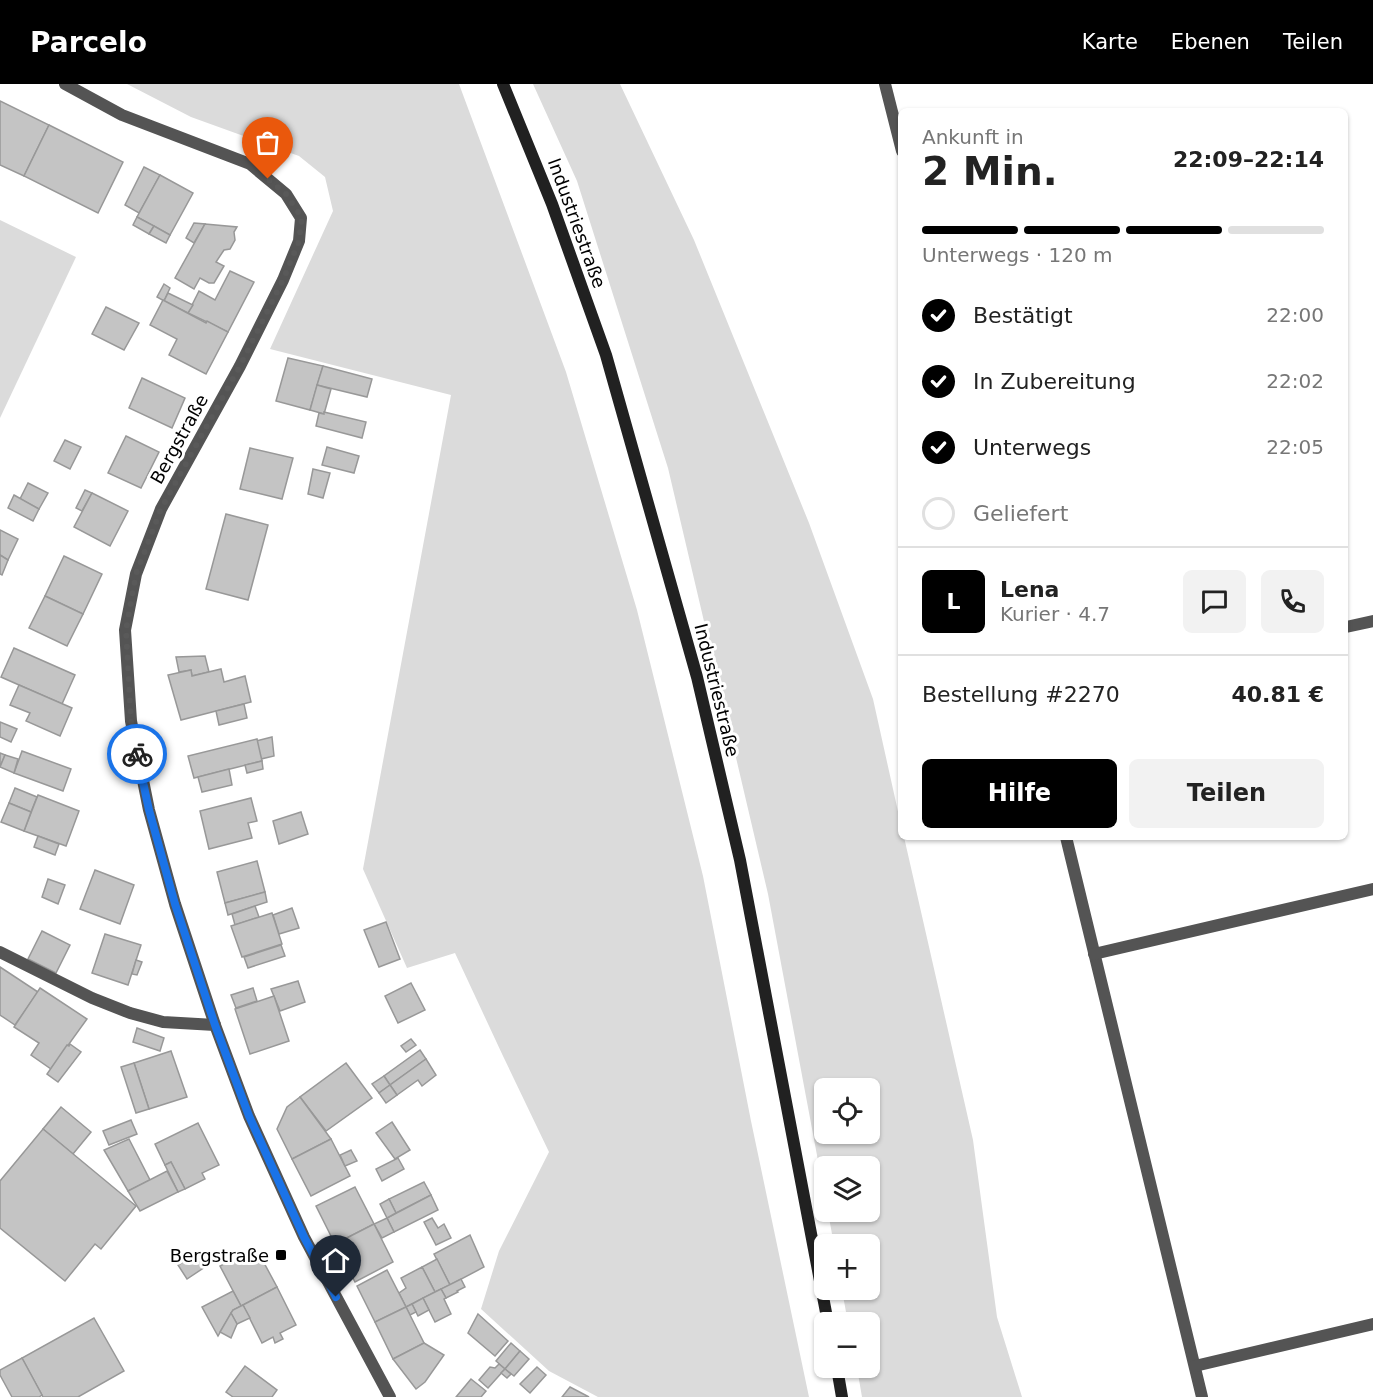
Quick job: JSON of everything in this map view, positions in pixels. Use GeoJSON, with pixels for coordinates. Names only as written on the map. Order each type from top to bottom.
{"type":"FeatureCollection","features":[{"type":"Feature","properties":{"kind":"main road","name":"Industriestraße"},"geometry":{"type":"LineString","coordinates":[[503,84],[552,204],[606,355],[697,677],[740,860],[826,1312]]}},
{"type":"Feature","properties":{"kind":"main road"},"geometry":{"type":"LineString","coordinates":[[839,1378],[842,1397]]}},
{"type":"Feature","properties":{"kind":"street","name":"Bergstraße"},"geometry":{"type":"LineString","coordinates":[[65,84],[122,115],[250,164],[286,194],[302,218],[299,241],[283,280],[240,366],[161,509],[136,574],[126,630],[131,721],[149,810],[175,904],[215,1025],[249,1116],[304,1237],[390,1397]]}},
{"type":"Feature","properties":{"kind":"street"},"geometry":{"type":"LineString","coordinates":[[885,84],[898,135]]}},
{"type":"Feature","properties":{"kind":"street"},"geometry":{"type":"LineString","coordinates":[[1348,627],[1373,621]]}},
{"type":"Feature","properties":{"kind":"street"},"geometry":{"type":"LineString","coordinates":[[1067,840],[1202,1397]]}},
{"type":"Feature","properties":{"kind":"street"},"geometry":{"type":"LineString","coordinates":[[1094,954],[1373,889]]}},
{"type":"Feature","properties":{"kind":"street"},"geometry":{"type":"LineString","coordinates":[[0,952],[92,998],[130,1013],[163,1022],[215,1025]]}},
{"type":"Feature","properties":{"kind":"street"},"geometry":{"type":"LineString","coordinates":[[1195,1366],[1373,1324]]}},
{"type":"Feature","properties":{"kind":"shaded area"},"geometry":{"type":"Polygon","coordinates":[[[127,84],[459,84],[566,372],[637,610],[703,876],[751,1121],[809,1397],[598,1397],[549,1371],[481,1309],[499,1251],[549,1152],[455,953],[407,968],[363,869],[451,395],[270,349],[333,211],[325,177],[299,156],[191,117],[127,84]]]}},
{"type":"Feature","properties":{"kind":"shaded area"},"geometry":{"type":"Polygon","coordinates":[[[533,84],[620,84],[694,240],[809,523],[873,699],[898,812],[898,840],[905,840],[973,1140],[997,1317],[1022,1397],[862,1397],[859,1378],[880,1378],[880,1312],[846,1312],[844,1300],[880,1300],[880,1234],[832,1234],[830,1222],[880,1222],[880,1156],[817,1156],[815,1144],[880,1144],[880,1078],[814,1078],[814,1139],[768,894],[668,468],[577,181],[533,84]]]}},
{"type":"Feature","properties":{"kind":"shaded area"},"geometry":{"type":"Polygon","coordinates":[[[0,220],[76,257],[0,418],[0,220]]]}},
{"type":"Feature","properties":{"kind":"building"},"geometry":{"type":"Polygon","coordinates":[[[0,101],[49,125],[24,176],[0,165],[0,101]]]}},
{"type":"Feature","properties":{"kind":"building"},"geometry":{"type":"Polygon","coordinates":[[[49,125],[123,162],[98,213],[24,176],[49,125]]]}},
{"type":"Feature","properties":{"kind":"building"},"geometry":{"type":"Polygon","coordinates":[[[144,167],[160,175],[139,213],[125,205],[144,167]]]}},
{"type":"Feature","properties":{"kind":"building"},"geometry":{"type":"Polygon","coordinates":[[[160,175],[193,193],[170,235],[137,217],[160,175]]]}},
{"type":"Feature","properties":{"kind":"building"},"geometry":{"type":"Polygon","coordinates":[[[137,217],[154,226],[149,234],[133,225],[137,217]]]}},
{"type":"Feature","properties":{"kind":"building"},"geometry":{"type":"Polygon","coordinates":[[[194,223],[205,224],[194,243],[186,238],[194,223]]]}},
{"type":"Feature","properties":{"kind":"building"},"geometry":{"type":"Polygon","coordinates":[[[205,224],[237,227],[234,232],[235,240],[230,249],[224,250],[216,262],[224,266],[214,283],[200,278],[194,289],[175,278],[205,224]]]}},
{"type":"Feature","properties":{"kind":"building"},"geometry":{"type":"Polygon","coordinates":[[[154,226],[170,235],[166,243],[149,234],[154,226]]]}},
{"type":"Feature","properties":{"kind":"building"},"geometry":{"type":"Polygon","coordinates":[[[230,271],[254,282],[228,332],[188,313],[199,291],[215,300],[230,271]]]}},
{"type":"Feature","properties":{"kind":"building"},"geometry":{"type":"Polygon","coordinates":[[[164,284],[170,288],[164,301],[157,297],[164,284]]]}},
{"type":"Feature","properties":{"kind":"building"},"geometry":{"type":"Polygon","coordinates":[[[168,293],[193,305],[188,313],[164,301],[168,293]]]}},
{"type":"Feature","properties":{"kind":"building"},"geometry":{"type":"Polygon","coordinates":[[[163,300],[228,332],[206,374],[169,355],[177,339],[150,325],[163,300]]]}},
{"type":"Feature","properties":{"kind":"building"},"geometry":{"type":"Polygon","coordinates":[[[106,307],[139,323],[124,350],[92,334],[106,307]]]}},
{"type":"Feature","properties":{"kind":"building"},"geometry":{"type":"Polygon","coordinates":[[[288,358],[323,366],[310,410],[276,401],[288,358]]]}},
{"type":"Feature","properties":{"kind":"building"},"geometry":{"type":"Polygon","coordinates":[[[323,366],[372,379],[367,397],[317,385],[323,366]]]}},
{"type":"Feature","properties":{"kind":"building"},"geometry":{"type":"Polygon","coordinates":[[[142,378],[185,398],[172,428],[129,408],[142,378]]]}},
{"type":"Feature","properties":{"kind":"building"},"geometry":{"type":"Polygon","coordinates":[[[317,385],[331,389],[324,414],[310,410],[317,385]]]}},
{"type":"Feature","properties":{"kind":"building"},"geometry":{"type":"Polygon","coordinates":[[[324,412],[366,422],[362,438],[316,426],[319,413],[324,414],[324,412]]]}},
{"type":"Feature","properties":{"kind":"building"},"geometry":{"type":"Polygon","coordinates":[[[126,436],[159,452],[141,488],[108,473],[126,436]]]}},
{"type":"Feature","properties":{"kind":"building"},"geometry":{"type":"Polygon","coordinates":[[[65,440],[81,447],[70,469],[54,461],[65,440]]]}},
{"type":"Feature","properties":{"kind":"building"},"geometry":{"type":"Polygon","coordinates":[[[327,447],[359,456],[354,473],[322,465],[327,447]]]}},
{"type":"Feature","properties":{"kind":"building"},"geometry":{"type":"Polygon","coordinates":[[[250,448],[293,458],[282,499],[240,489],[250,448]]]}},
{"type":"Feature","properties":{"kind":"building"},"geometry":{"type":"Polygon","coordinates":[[[313,469],[330,473],[323,498],[308,494],[313,469]]]}},
{"type":"Feature","properties":{"kind":"building"},"geometry":{"type":"Polygon","coordinates":[[[28,483],[48,493],[39,509],[20,499],[28,483]]]}},
{"type":"Feature","properties":{"kind":"building"},"geometry":{"type":"Polygon","coordinates":[[[85,490],[92,493],[82,511],[76,508],[85,490]]]}},
{"type":"Feature","properties":{"kind":"building"},"geometry":{"type":"Polygon","coordinates":[[[92,493],[128,511],[110,546],[74,527],[92,493]]]}},
{"type":"Feature","properties":{"kind":"building"},"geometry":{"type":"Polygon","coordinates":[[[14,495],[39,509],[33,521],[8,508],[14,495]]]}},
{"type":"Feature","properties":{"kind":"building"},"geometry":{"type":"Polygon","coordinates":[[[226,514],[268,525],[248,600],[206,589],[226,514]]]}},
{"type":"Feature","properties":{"kind":"building"},"geometry":{"type":"Polygon","coordinates":[[[0,530],[18,539],[8,560],[0,555],[0,530]]]}},
{"type":"Feature","properties":{"kind":"building"},"geometry":{"type":"Polygon","coordinates":[[[0,555],[8,560],[2,575],[0,574],[0,555]]]}},
{"type":"Feature","properties":{"kind":"building"},"geometry":{"type":"Polygon","coordinates":[[[64,556],[102,574],[83,614],[45,596],[64,556]]]}},
{"type":"Feature","properties":{"kind":"building"},"geometry":{"type":"Polygon","coordinates":[[[45,596],[83,614],[67,646],[29,628],[45,596]]]}},
{"type":"Feature","properties":{"kind":"building"},"geometry":{"type":"Polygon","coordinates":[[[14,648],[75,675],[62,704],[1,677],[14,648]]]}},
{"type":"Feature","properties":{"kind":"building"},"geometry":{"type":"Polygon","coordinates":[[[205,656],[209,672],[192,676],[191,670],[179,672],[176,657],[205,656]]]}},
{"type":"Feature","properties":{"kind":"building"},"geometry":{"type":"Polygon","coordinates":[[[221,669],[224,682],[245,676],[251,702],[181,720],[168,675],[191,670],[192,676],[221,669]]]}},
{"type":"Feature","properties":{"kind":"building"},"geometry":{"type":"Polygon","coordinates":[[[19,685],[72,708],[60,736],[26,721],[30,713],[10,705],[19,685]]]}},
{"type":"Feature","properties":{"kind":"building"},"geometry":{"type":"Polygon","coordinates":[[[244,704],[247,718],[219,725],[216,711],[244,704]]]}},
{"type":"Feature","properties":{"kind":"building"},"geometry":{"type":"Polygon","coordinates":[[[0,722],[17,729],[11,742],[0,737],[0,722]]]}},
{"type":"Feature","properties":{"kind":"building"},"geometry":{"type":"Polygon","coordinates":[[[272,737],[274,756],[261,759],[256,741],[272,737]]]}},
{"type":"Feature","properties":{"kind":"building"},"geometry":{"type":"Polygon","coordinates":[[[257,739],[262,761],[194,778],[188,756],[257,739]]]}},
{"type":"Feature","properties":{"kind":"building"},"geometry":{"type":"Polygon","coordinates":[[[22,751],[71,769],[63,791],[14,773],[22,751]]]}},
{"type":"Feature","properties":{"kind":"building"},"geometry":{"type":"Polygon","coordinates":[[[0,753],[5,755],[0,767],[0,753]]]}},
{"type":"Feature","properties":{"kind":"building"},"geometry":{"type":"Polygon","coordinates":[[[5,755],[18,759],[14,773],[0,767],[5,755]]]}},
{"type":"Feature","properties":{"kind":"building"},"geometry":{"type":"Polygon","coordinates":[[[262,761],[263,769],[247,773],[245,765],[262,761]]]}},
{"type":"Feature","properties":{"kind":"building"},"geometry":{"type":"Polygon","coordinates":[[[229,769],[232,785],[202,792],[198,777],[229,769]]]}},
{"type":"Feature","properties":{"kind":"building"},"geometry":{"type":"Polygon","coordinates":[[[15,788],[37,797],[31,812],[9,803],[15,788]]]}},
{"type":"Feature","properties":{"kind":"building"},"geometry":{"type":"Polygon","coordinates":[[[38,795],[79,811],[66,846],[24,831],[38,795]]]}},
{"type":"Feature","properties":{"kind":"building"},"geometry":{"type":"Polygon","coordinates":[[[251,798],[257,821],[248,823],[252,838],[209,849],[200,811],[251,798]]]}},
{"type":"Feature","properties":{"kind":"building"},"geometry":{"type":"Polygon","coordinates":[[[9,803],[31,812],[24,831],[1,822],[9,803]]]}},
{"type":"Feature","properties":{"kind":"building"},"geometry":{"type":"Polygon","coordinates":[[[301,812],[308,834],[279,844],[273,821],[301,812]]]}},
{"type":"Feature","properties":{"kind":"building"},"geometry":{"type":"Polygon","coordinates":[[[38,836],[59,844],[55,855],[34,847],[38,836]]]}},
{"type":"Feature","properties":{"kind":"building"},"geometry":{"type":"Polygon","coordinates":[[[257,861],[265,892],[225,903],[217,872],[257,861]]]}},
{"type":"Feature","properties":{"kind":"building"},"geometry":{"type":"Polygon","coordinates":[[[95,870],[134,885],[120,924],[80,909],[95,870]]]}},
{"type":"Feature","properties":{"kind":"building"},"geometry":{"type":"Polygon","coordinates":[[[48,879],[65,885],[58,904],[42,897],[48,879]]]}},
{"type":"Feature","properties":{"kind":"building"},"geometry":{"type":"Polygon","coordinates":[[[265,892],[267,902],[228,915],[225,903],[265,892]]]}},
{"type":"Feature","properties":{"kind":"building"},"geometry":{"type":"Polygon","coordinates":[[[255,906],[259,917],[235,925],[232,914],[255,906]]]}},
{"type":"Feature","properties":{"kind":"building"},"geometry":{"type":"Polygon","coordinates":[[[292,908],[299,928],[279,934],[273,915],[292,908]]]}},
{"type":"Feature","properties":{"kind":"building"},"geometry":{"type":"Polygon","coordinates":[[[272,913],[282,944],[242,957],[231,926],[272,913]]]}},
{"type":"Feature","properties":{"kind":"building"},"geometry":{"type":"Polygon","coordinates":[[[386,922],[400,959],[379,967],[364,930],[386,922]]]}},
{"type":"Feature","properties":{"kind":"building"},"geometry":{"type":"Polygon","coordinates":[[[42,931],[70,945],[56,973],[28,959],[42,931]]]}},
{"type":"Feature","properties":{"kind":"building"},"geometry":{"type":"Polygon","coordinates":[[[105,934],[141,945],[128,985],[92,973],[105,934]]]}},
{"type":"Feature","properties":{"kind":"building"},"geometry":{"type":"Polygon","coordinates":[[[281,945],[285,956],[248,968],[244,957],[281,945]]]}},
{"type":"Feature","properties":{"kind":"building"},"geometry":{"type":"Polygon","coordinates":[[[136,960],[142,962],[137,975],[132,974],[136,960]]]}},
{"type":"Feature","properties":{"kind":"building"},"geometry":{"type":"Polygon","coordinates":[[[0,967],[38,992],[15,1025],[0,1015],[0,967]]]}},
{"type":"Feature","properties":{"kind":"building"},"geometry":{"type":"Polygon","coordinates":[[[298,981],[305,1002],[280,1011],[271,989],[298,981]]]}},
{"type":"Feature","properties":{"kind":"building"},"geometry":{"type":"Polygon","coordinates":[[[411,983],[425,1010],[398,1023],[385,996],[411,983]]]}},
{"type":"Feature","properties":{"kind":"building"},"geometry":{"type":"Polygon","coordinates":[[[40,988],[87,1019],[51,1069],[31,1055],[39,1043],[14,1027],[40,988]]]}},
{"type":"Feature","properties":{"kind":"building"},"geometry":{"type":"Polygon","coordinates":[[[253,988],[257,1001],[236,1008],[231,995],[253,988]]]}},
{"type":"Feature","properties":{"kind":"building"},"geometry":{"type":"Polygon","coordinates":[[[274,996],[289,1041],[250,1054],[235,1009],[274,996]]]}},
{"type":"Feature","properties":{"kind":"building"},"geometry":{"type":"Polygon","coordinates":[[[137,1028],[164,1038],[160,1051],[133,1042],[137,1028]]]}},
{"type":"Feature","properties":{"kind":"building"},"geometry":{"type":"Polygon","coordinates":[[[411,1039],[416,1045],[406,1052],[401,1046],[411,1039]]]}},
{"type":"Feature","properties":{"kind":"building"},"geometry":{"type":"Polygon","coordinates":[[[70,1044],[81,1052],[58,1082],[47,1074],[70,1044]]]}},
{"type":"Feature","properties":{"kind":"building"},"geometry":{"type":"Polygon","coordinates":[[[420,1050],[426,1059],[390,1085],[384,1076],[420,1050]]]}},
{"type":"Feature","properties":{"kind":"building"},"geometry":{"type":"Polygon","coordinates":[[[171,1051],[187,1097],[149,1109],[134,1063],[171,1051]]]}},
{"type":"Feature","properties":{"kind":"building"},"geometry":{"type":"Polygon","coordinates":[[[426,1059],[436,1075],[422,1086],[418,1080],[397,1095],[390,1085],[426,1059]]]}},
{"type":"Feature","properties":{"kind":"building"},"geometry":{"type":"Polygon","coordinates":[[[134,1063],[149,1109],[136,1113],[121,1067],[134,1063]]]}},
{"type":"Feature","properties":{"kind":"building"},"geometry":{"type":"Polygon","coordinates":[[[346,1063],[372,1098],[326,1131],[300,1097],[346,1063]]]}},
{"type":"Feature","properties":{"kind":"building"},"geometry":{"type":"Polygon","coordinates":[[[384,1076],[390,1085],[379,1093],[372,1084],[384,1076]]]}},
{"type":"Feature","properties":{"kind":"building"},"geometry":{"type":"Polygon","coordinates":[[[390,1085],[397,1095],[386,1103],[379,1093],[390,1085]]]}},
{"type":"Feature","properties":{"kind":"building"},"geometry":{"type":"Polygon","coordinates":[[[300,1097],[331,1139],[292,1159],[277,1129],[287,1107],[300,1097]]]}},
{"type":"Feature","properties":{"kind":"building"},"geometry":{"type":"Polygon","coordinates":[[[61,1107],[91,1132],[73,1154],[43,1129],[61,1107]]]}},
{"type":"Feature","properties":{"kind":"building"},"geometry":{"type":"Polygon","coordinates":[[[131,1120],[137,1134],[109,1145],[103,1131],[131,1120]]]}},
{"type":"Feature","properties":{"kind":"building"},"geometry":{"type":"Polygon","coordinates":[[[392,1122],[410,1150],[395,1159],[376,1133],[392,1122]]]}},
{"type":"Feature","properties":{"kind":"building"},"geometry":{"type":"Polygon","coordinates":[[[198,1123],[219,1165],[202,1173],[205,1179],[185,1189],[171,1162],[165,1165],[155,1144],[198,1123]]]}},
{"type":"Feature","properties":{"kind":"building"},"geometry":{"type":"Polygon","coordinates":[[[43,1129],[136,1206],[101,1249],[95,1244],[65,1281],[0,1228],[0,1181],[43,1129]]]}},
{"type":"Feature","properties":{"kind":"building"},"geometry":{"type":"Polygon","coordinates":[[[129,1139],[150,1180],[128,1191],[104,1150],[129,1139]]]}},
{"type":"Feature","properties":{"kind":"building"},"geometry":{"type":"Polygon","coordinates":[[[331,1139],[350,1176],[311,1196],[292,1159],[331,1139]]]}},
{"type":"Feature","properties":{"kind":"building"},"geometry":{"type":"Polygon","coordinates":[[[351,1150],[357,1161],[345,1166],[340,1155],[351,1150]]]}},
{"type":"Feature","properties":{"kind":"building"},"geometry":{"type":"Polygon","coordinates":[[[398,1158],[404,1169],[382,1181],[376,1169],[398,1158]]]}},
{"type":"Feature","properties":{"kind":"building"},"geometry":{"type":"Polygon","coordinates":[[[171,1162],[185,1189],[178,1192],[165,1165],[171,1162]]]}},
{"type":"Feature","properties":{"kind":"building"},"geometry":{"type":"Polygon","coordinates":[[[167,1171],[178,1192],[140,1211],[128,1191],[167,1171]]]}},
{"type":"Feature","properties":{"kind":"building"},"geometry":{"type":"Polygon","coordinates":[[[424,1182],[431,1195],[396,1213],[389,1199],[424,1182]]]}},
{"type":"Feature","properties":{"kind":"building"},"geometry":{"type":"Polygon","coordinates":[[[355,1187],[374,1224],[335,1244],[316,1206],[355,1187]]]}},
{"type":"Feature","properties":{"kind":"building"},"geometry":{"type":"Polygon","coordinates":[[[431,1195],[438,1210],[394,1232],[387,1218],[431,1195]]]}},
{"type":"Feature","properties":{"kind":"building"},"geometry":{"type":"Polygon","coordinates":[[[389,1199],[396,1213],[387,1218],[380,1204],[389,1199]]]}},
{"type":"Feature","properties":{"kind":"building"},"geometry":{"type":"Polygon","coordinates":[[[387,1218],[394,1232],[382,1238],[374,1224],[387,1218]]]}},
{"type":"Feature","properties":{"kind":"building"},"geometry":{"type":"Polygon","coordinates":[[[432,1218],[438,1228],[444,1224],[451,1238],[436,1245],[424,1222],[432,1218]]]}},
{"type":"Feature","properties":{"kind":"building"},"geometry":{"type":"Polygon","coordinates":[[[374,1224],[393,1262],[355,1282],[335,1244],[374,1224]]]}},
{"type":"Feature","properties":{"kind":"building"},"geometry":{"type":"Polygon","coordinates":[[[470,1235],[484,1267],[450,1285],[434,1254],[470,1235]]]}},
{"type":"Feature","properties":{"kind":"building"},"geometry":{"type":"Polygon","coordinates":[[[256,1248],[277,1287],[241,1306],[220,1266],[256,1248]]]}},
{"type":"Feature","properties":{"kind":"building"},"geometry":{"type":"Polygon","coordinates":[[[199,1252],[208,1265],[187,1279],[178,1265],[199,1252]]]}},
{"type":"Feature","properties":{"kind":"building"},"geometry":{"type":"Polygon","coordinates":[[[437,1259],[450,1285],[435,1292],[422,1267],[437,1259]]]}},
{"type":"Feature","properties":{"kind":"building"},"geometry":{"type":"Polygon","coordinates":[[[422,1267],[435,1292],[406,1307],[399,1293],[406,1288],[401,1278],[422,1267]]]}},
{"type":"Feature","properties":{"kind":"building"},"geometry":{"type":"Polygon","coordinates":[[[387,1270],[406,1307],[375,1322],[357,1286],[387,1270]]]}},
{"type":"Feature","properties":{"kind":"building"},"geometry":{"type":"Polygon","coordinates":[[[461,1279],[465,1287],[446,1298],[441,1289],[461,1279]]]}},
{"type":"Feature","properties":{"kind":"building"},"geometry":{"type":"Polygon","coordinates":[[[277,1287],[296,1325],[280,1333],[283,1339],[275,1343],[273,1337],[262,1343],[243,1305],[277,1287]]]}},
{"type":"Feature","properties":{"kind":"building"},"geometry":{"type":"Polygon","coordinates":[[[441,1289],[451,1314],[435,1322],[423,1298],[441,1289]]]}},
{"type":"Feature","properties":{"kind":"building"},"geometry":{"type":"Polygon","coordinates":[[[233,1291],[241,1306],[233,1310],[218,1336],[202,1307],[233,1291]]]}},
{"type":"Feature","properties":{"kind":"building"},"geometry":{"type":"Polygon","coordinates":[[[423,1298],[429,1310],[418,1316],[412,1304],[423,1298]]]}},
{"type":"Feature","properties":{"kind":"building"},"geometry":{"type":"Polygon","coordinates":[[[412,1304],[416,1312],[410,1315],[406,1307],[412,1304]]]}},
{"type":"Feature","properties":{"kind":"building"},"geometry":{"type":"Polygon","coordinates":[[[243,1305],[250,1318],[237,1324],[231,1313],[243,1305]]]}},
{"type":"Feature","properties":{"kind":"building"},"geometry":{"type":"Polygon","coordinates":[[[406,1307],[424,1343],[393,1359],[375,1322],[406,1307]]]}},
{"type":"Feature","properties":{"kind":"building"},"geometry":{"type":"Polygon","coordinates":[[[231,1313],[237,1324],[231,1338],[220,1332],[231,1313]]]}},
{"type":"Feature","properties":{"kind":"building"},"geometry":{"type":"Polygon","coordinates":[[[478,1314],[508,1341],[495,1356],[468,1333],[478,1314]]]}},
{"type":"Feature","properties":{"kind":"building"},"geometry":{"type":"Polygon","coordinates":[[[94,1318],[124,1371],[78,1397],[43,1397],[22,1358],[94,1318]]]}},
{"type":"Feature","properties":{"kind":"building"},"geometry":{"type":"Polygon","coordinates":[[[424,1343],[444,1355],[425,1382],[416,1389],[393,1359],[424,1343]]]}},
{"type":"Feature","properties":{"kind":"building"},"geometry":{"type":"Polygon","coordinates":[[[511,1343],[520,1351],[505,1369],[496,1361],[511,1343]]]}},
{"type":"Feature","properties":{"kind":"building"},"geometry":{"type":"Polygon","coordinates":[[[520,1351],[529,1359],[514,1376],[505,1369],[520,1351]]]}},
{"type":"Feature","properties":{"kind":"building"},"geometry":{"type":"Polygon","coordinates":[[[22,1358],[42,1395],[39,1397],[12,1397],[0,1375],[0,1370],[22,1358]]]}},
{"type":"Feature","properties":{"kind":"building"},"geometry":{"type":"Polygon","coordinates":[[[499,1364],[505,1369],[488,1388],[479,1380],[490,1367],[495,1368],[499,1364]]]}},
{"type":"Feature","properties":{"kind":"building"},"geometry":{"type":"Polygon","coordinates":[[[245,1366],[277,1390],[272,1397],[233,1397],[226,1392],[245,1366]]]}},
{"type":"Feature","properties":{"kind":"building"},"geometry":{"type":"Polygon","coordinates":[[[537,1367],[546,1375],[530,1393],[520,1384],[537,1367]]]}},
{"type":"Feature","properties":{"kind":"building"},"geometry":{"type":"Polygon","coordinates":[[[505,1369],[511,1374],[507,1378],[501,1373],[505,1369]]]}},
{"type":"Feature","properties":{"kind":"building"},"geometry":{"type":"Polygon","coordinates":[[[471,1379],[486,1391],[481,1397],[456,1397],[471,1379]]]}},
{"type":"Feature","properties":{"kind":"building"},"geometry":{"type":"Polygon","coordinates":[[[570,1387],[589,1397],[562,1397],[570,1387]]]}},
{"type":"Feature","properties":{"kind":"way so far"},"geometry":{"type":"LineString","coordinates":[[137,754],[131,721],[126,630],[136,574],[161,509],[240,366],[283,280],[299,241],[302,218],[286,194],[268,179]]}},
{"type":"Feature","properties":{"kind":"place","name":"Bergstraße"},"geometry":{"type":"Point","coordinates":[281,1255]}},
{"type":"Feature","properties":{"kind":"route"},"geometry":{"type":"LineString","coordinates":[[137,754],[149,810],[175,904],[215,1025],[249,1116],[304,1237],[336,1297]]}}]}
